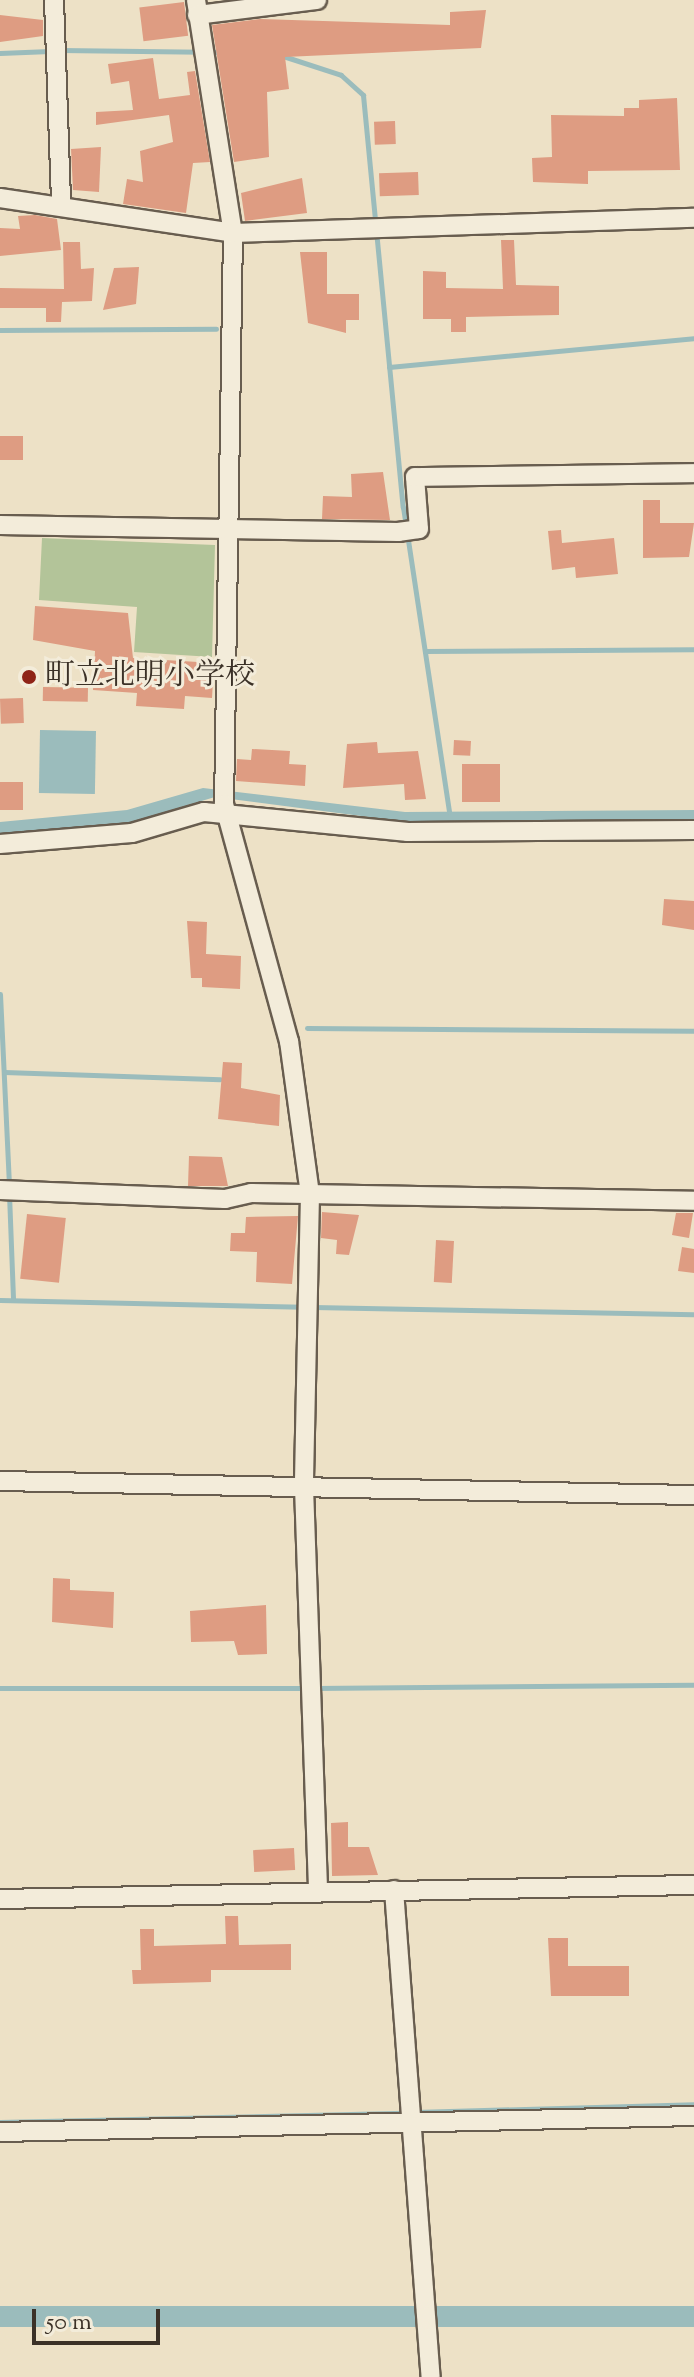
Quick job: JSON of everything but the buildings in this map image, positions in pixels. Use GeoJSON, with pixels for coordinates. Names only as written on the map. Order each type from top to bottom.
{"type":"FeatureCollection","features":[{"type":"Feature","properties":{"kind":"street"},"geometry":{"type":"LineString","coordinates":[[54,0],[59,59],[61,203]]}},
{"type":"Feature","properties":{"kind":"street"},"geometry":{"type":"LineString","coordinates":[[317,0],[197,8],[233,233],[232,529],[222,785],[224,808],[289,1041],[310,1194],[304,1487],[318,1892]]}},
{"type":"Feature","properties":{"kind":"street"},"geometry":{"type":"LineString","coordinates":[[0,198],[61,203],[233,233],[374,231],[694,218]]}},
{"type":"Feature","properties":{"kind":"street"},"geometry":{"type":"LineString","coordinates":[[0,525],[405,531],[419,529],[415,477],[694,473]]}},
{"type":"Feature","properties":{"kind":"street"},"geometry":{"type":"LineString","coordinates":[[0,844],[132,833],[224,808],[408,832],[694,830]]}},
{"type":"Feature","properties":{"kind":"street"},"geometry":{"type":"LineString","coordinates":[[5,1190],[225,1199],[310,1194],[694,1201]]}},
{"type":"Feature","properties":{"kind":"street"},"geometry":{"type":"LineString","coordinates":[[0,1481],[694,1495]]}},
{"type":"Feature","properties":{"kind":"street"},"geometry":{"type":"LineString","coordinates":[[0,1899],[694,1885]]}},
{"type":"Feature","properties":{"kind":"street"},"geometry":{"type":"LineString","coordinates":[[394,1890],[431,2377]]}},
{"type":"Feature","properties":{"kind":"street"},"geometry":{"type":"LineString","coordinates":[[0,2132],[412,2115],[694,2116]]}},
{"type":"Feature","properties":{"kind":"green space"},"geometry":{"type":"Polygon","coordinates":[[[42,538],[215,545],[212,657],[134,652],[137,607],[39,600],[42,538]]]}},
{"type":"Feature","properties":{"kind":"water"},"geometry":{"type":"Polygon","coordinates":[[[40,730],[96,731],[95,794],[39,793],[40,730]]]}},
{"type":"Feature","properties":{"kind":"water"},"geometry":{"type":"Polygon","coordinates":[[[203,788],[405,812],[694,810],[694,821],[407,822],[215,797],[131,822],[0,834],[0,822],[127,810],[203,788]]]}},
{"type":"Feature","properties":{"kind":"water"},"geometry":{"type":"Polygon","coordinates":[[[0,2306],[694,2306],[694,2327],[0,2327],[0,2306]]]}},
{"type":"Feature","properties":{"kind":"waterway"},"geometry":{"type":"LineString","coordinates":[[60,50],[222,52]]}},
{"type":"Feature","properties":{"kind":"waterway"},"geometry":{"type":"LineString","coordinates":[[0,53],[50,51]]}},
{"type":"Feature","properties":{"kind":"waterway"},"geometry":{"type":"LineString","coordinates":[[283,56],[341,75],[363,95],[403,507],[449,812]]}},
{"type":"Feature","properties":{"kind":"waterway"},"geometry":{"type":"LineString","coordinates":[[0,330],[216,329]]}},
{"type":"Feature","properties":{"kind":"waterway"},"geometry":{"type":"LineString","coordinates":[[389,367],[694,338]]}},
{"type":"Feature","properties":{"kind":"waterway"},"geometry":{"type":"LineString","coordinates":[[425,651],[694,649]]}},
{"type":"Feature","properties":{"kind":"waterway"},"geometry":{"type":"LineString","coordinates":[[0,994],[9,1184]]}},
{"type":"Feature","properties":{"kind":"waterway"},"geometry":{"type":"LineString","coordinates":[[307,1028],[694,1031]]}},
{"type":"Feature","properties":{"kind":"waterway"},"geometry":{"type":"LineString","coordinates":[[4,1072],[220,1079]]}},
{"type":"Feature","properties":{"kind":"waterway"},"geometry":{"type":"LineString","coordinates":[[9,1194],[13,1300]]}},
{"type":"Feature","properties":{"kind":"waterway"},"geometry":{"type":"LineString","coordinates":[[0,1300],[303,1307]]}},
{"type":"Feature","properties":{"kind":"waterway"},"geometry":{"type":"LineString","coordinates":[[313,1307],[694,1314]]}},
{"type":"Feature","properties":{"kind":"waterway"},"geometry":{"type":"LineString","coordinates":[[315,1688],[694,1685]]}},
{"type":"Feature","properties":{"kind":"waterway"},"geometry":{"type":"LineString","coordinates":[[0,1688],[305,1688]]}},
{"type":"Feature","properties":{"kind":"waterway"},"geometry":{"type":"LineString","coordinates":[[415,2112],[694,2104]]}},
{"type":"Feature","properties":{"kind":"waterway"},"geometry":{"type":"LineString","coordinates":[[0,2122],[405,2113]]}},
{"type":"Feature","properties":{"kind":"place","name":"町立北明小学校"},"geometry":{"type":"Point","coordinates":[29,677]}}]}
